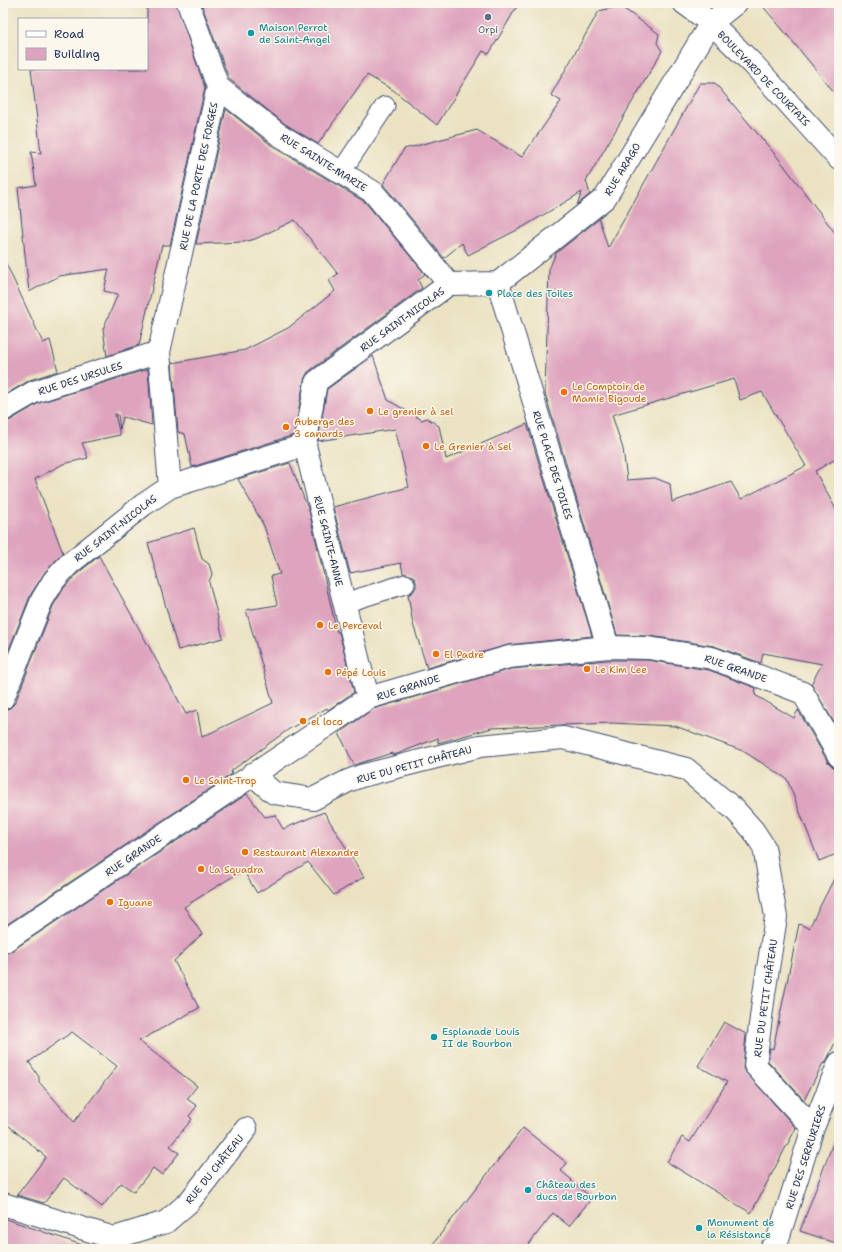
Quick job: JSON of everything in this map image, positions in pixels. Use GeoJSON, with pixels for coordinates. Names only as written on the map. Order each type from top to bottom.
{"type":"FeatureCollection","features":[{"type":"Feature","properties":{"kind":"street"},"geometry":{"type":"LineString","coordinates":[[188,3],[218,87]]}},
{"type":"Feature","properties":{"kind":"street","name":"BOULEVARD DE COURTAIS"},"geometry":{"type":"LineString","coordinates":[[684,3],[711,23],[754,65],[839,159]]}},
{"type":"Feature","properties":{"kind":"street"},"geometry":{"type":"LineString","coordinates":[[711,23],[736,3]]}},
{"type":"Feature","properties":{"kind":"street","name":"RUE ARAGO"},"geometry":{"type":"LineString","coordinates":[[498,283],[605,198],[711,23]]}},
{"type":"Feature","properties":{"kind":"street","name":"RUE SAINTE-MARIE"},"geometry":{"type":"LineString","coordinates":[[218,87],[278,134],[373,192],[449,284]]}},
{"type":"Feature","properties":{"kind":"street","name":"RUE DE LA PORTE DES FORGES"},"geometry":{"type":"LineString","coordinates":[[170,487],[159,352],[218,87]]}},
{"type":"Feature","properties":{"kind":"street","name":"RUE SAINT-NICOLAS"},"geometry":{"type":"LineString","coordinates":[[316,382],[449,284],[498,283]]}},
{"type":"Feature","properties":{"kind":"street","name":"RUE PLACE DES TOILES"},"geometry":{"type":"LineString","coordinates":[[498,283],[608,646]]}},
{"type":"Feature","properties":{"kind":"street","name":"RUE DES URSULES"},"geometry":{"type":"LineString","coordinates":[[3,410],[34,392],[159,352]]}},
{"type":"Feature","properties":{"kind":"street","name":"RUE SAINTE-ANNE"},"geometry":{"type":"LineString","coordinates":[[316,382],[304,445],[368,698]]}},
{"type":"Feature","properties":{"kind":"street","name":"RUE SAINT-NICOLAS"},"geometry":{"type":"LineString","coordinates":[[3,698],[42,600],[54,580],[69,564],[143,505],[170,487],[304,445]]}},
{"type":"Feature","properties":{"kind":"street","name":"RUE GRANDE"},"geometry":{"type":"LineString","coordinates":[[3,942],[252,774],[368,698],[509,657],[608,646],[648,648],[712,658],[803,692],[839,756]]}},
{"type":"Feature","properties":{"kind":"street","name":"RUE DU PETIT CHÂTEAU"},"geometry":{"type":"LineString","coordinates":[[252,774],[274,793],[313,799],[348,781],[362,776],[480,746],[562,738],[686,769],[735,810],[753,830],[764,847],[776,917],[755,1065],[813,1128]]}},
{"type":"Feature","properties":{"kind":"street","name":"RUE DES SERRURIERS"},"geometry":{"type":"LineString","coordinates":[[771,1249],[775,1248],[813,1128],[839,1063]]}},
{"type":"Feature","properties":{"kind":"street","name":"RUE DU CHÂTEAU"},"geometry":{"type":"LineString","coordinates":[[3,1204],[114,1238],[166,1222],[189,1202],[246,1129]]}},
{"type":"Feature","properties":{"kind":"lane"},"geometry":{"type":"LineString","coordinates":[[341,172],[385,106]]}},
{"type":"Feature","properties":{"kind":"lane"},"geometry":{"type":"LineString","coordinates":[[344,603],[405,584]]}},
{"type":"Feature","properties":{"kind":"building"},"geometry":{"type":"Polygon","coordinates":[[[147,3],[176,3],[205,88],[170,245],[162,245],[139,345],[107,356],[103,329],[118,294],[104,291],[109,269],[59,276],[29,292],[18,188],[36,185],[31,152],[41,153],[31,70],[148,70],[147,3]]]}},
{"type":"Feature","properties":{"kind":"building"},"geometry":{"type":"Polygon","coordinates":[[[201,3],[519,3],[489,54],[483,51],[437,125],[393,90],[367,75],[318,144],[285,124],[229,79],[201,3]]]}},
{"type":"Feature","properties":{"kind":"building"},"geometry":{"type":"Polygon","coordinates":[[[760,3],[839,3],[839,98],[789,37],[760,3]]]}},
{"type":"Feature","properties":{"kind":"building"},"geometry":{"type":"Polygon","coordinates":[[[620,6],[659,34],[657,43],[662,51],[586,181],[590,194],[577,205],[582,192],[523,227],[468,255],[462,243],[444,258],[383,184],[404,149],[477,130],[522,157],[561,101],[551,95],[599,11],[620,6]]]}},
{"type":"Feature","properties":{"kind":"building"},"geometry":{"type":"Polygon","coordinates":[[[700,83],[715,83],[779,159],[839,238],[839,457],[815,471],[839,515],[839,731],[811,684],[822,664],[763,653],[761,663],[714,646],[650,636],[617,635],[545,393],[549,269],[556,253],[599,219],[608,248],[700,83]],[[734,379],[612,415],[623,449],[627,480],[655,478],[670,484],[672,502],[731,482],[741,499],[806,466],[762,392],[740,400],[734,379]]]}},
{"type":"Feature","properties":{"kind":"building"},"geometry":{"type":"Polygon","coordinates":[[[226,109],[271,145],[365,202],[425,274],[418,280],[422,288],[308,372],[304,380],[294,435],[192,467],[185,434],[178,432],[172,363],[245,350],[288,328],[335,291],[329,280],[338,274],[295,220],[255,239],[243,242],[196,244],[226,109]]]}},
{"type":"Feature","properties":{"kind":"building"},"geometry":{"type":"Polygon","coordinates":[[[3,257],[43,343],[50,340],[58,371],[30,380],[3,396],[3,257]]]}},
{"type":"Feature","properties":{"kind":"building"},"geometry":{"type":"Polygon","coordinates":[[[373,356],[388,400],[422,420],[427,418],[439,426],[446,459],[527,424],[592,636],[508,645],[427,668],[413,624],[408,595],[413,592],[416,587],[416,581],[413,576],[403,573],[401,563],[350,573],[333,507],[409,487],[395,429],[318,441],[327,389],[373,356]]]}},
{"type":"Feature","properties":{"kind":"building"},"geometry":{"type":"Polygon","coordinates":[[[148,369],[152,425],[123,417],[120,429],[118,415],[115,414],[120,435],[82,443],[88,458],[63,464],[35,479],[63,553],[45,572],[31,594],[3,664],[3,422],[9,421],[39,403],[148,369]]]}},
{"type":"Feature","properties":{"kind":"building"},"geometry":{"type":"Polygon","coordinates":[[[290,463],[309,511],[337,632],[339,632],[354,692],[328,710],[327,708],[289,729],[231,771],[232,774],[3,927],[3,710],[10,708],[15,703],[53,606],[64,588],[78,573],[99,556],[186,714],[197,710],[202,737],[273,703],[246,610],[277,605],[271,576],[280,574],[264,526],[238,479],[290,463]]]}},
{"type":"Feature","properties":{"kind":"building"},"geometry":{"type":"Polygon","coordinates":[[[194,528],[202,559],[209,564],[212,574],[209,582],[223,638],[178,650],[148,543],[194,528]]]}},
{"type":"Feature","properties":{"kind":"building"},"geometry":{"type":"Polygon","coordinates":[[[608,660],[647,660],[709,670],[756,688],[755,695],[794,718],[798,710],[828,762],[833,767],[839,768],[839,853],[819,861],[787,779],[743,751],[675,726],[611,723],[492,728],[438,743],[438,738],[397,754],[392,755],[392,753],[354,765],[339,733],[373,709],[511,669],[608,660]]]}},
{"type":"Feature","properties":{"kind":"building"},"geometry":{"type":"Polygon","coordinates":[[[247,794],[265,817],[275,815],[283,829],[324,812],[364,877],[334,895],[308,862],[257,893],[243,870],[184,907],[202,934],[174,961],[199,1008],[139,1041],[197,1086],[187,1099],[197,1106],[189,1116],[192,1119],[170,1146],[179,1153],[162,1175],[153,1168],[134,1192],[121,1183],[102,1207],[64,1178],[44,1203],[17,1195],[46,1157],[3,1121],[3,954],[10,952],[247,794]],[[72,1032],[29,1062],[39,1077],[39,1082],[74,1122],[117,1066],[72,1032]]]}},
{"type":"Feature","properties":{"kind":"building"},"geometry":{"type":"Polygon","coordinates":[[[839,869],[839,1034],[825,1064],[823,1063],[804,1100],[768,1061],[770,1048],[773,1049],[799,924],[809,928],[839,869]]]}},
{"type":"Feature","properties":{"kind":"building"},"geometry":{"type":"Polygon","coordinates":[[[724,1022],[746,1034],[743,1069],[796,1128],[751,1213],[667,1162],[682,1137],[690,1142],[727,1082],[698,1066],[724,1022]]]}},
{"type":"Feature","properties":{"kind":"building","name":"Château des ducs de Bourbon"},"geometry":{"type":"Polygon","coordinates":[[[523,1128],[567,1163],[561,1171],[592,1198],[569,1226],[553,1213],[525,1249],[429,1249],[523,1128]]]}},
{"type":"Feature","properties":{"kind":"building"},"geometry":{"type":"Polygon","coordinates":[[[836,1135],[839,1135],[839,1244],[800,1231],[836,1135]]]}},
{"type":"Feature","properties":{"kind":"building"},"geometry":{"type":"Polygon","coordinates":[[[3,1218],[82,1245],[81,1249],[3,1249],[3,1218]]]}},
{"type":"Feature","properties":{"kind":"place","name":"Orpi"},"geometry":{"type":"Point","coordinates":[488,17]}},
{"type":"Feature","properties":{"kind":"place","name":"Maison Perrot de Saint-Angel"},"geometry":{"type":"Point","coordinates":[251,33]}},
{"type":"Feature","properties":{"kind":"place","name":"Place des Toiles"},"geometry":{"type":"Point","coordinates":[489,293]}},
{"type":"Feature","properties":{"kind":"place","name":"Le Comptoir de Mamie Bigoude"},"geometry":{"type":"Point","coordinates":[564,392]}},
{"type":"Feature","properties":{"kind":"place","name":"Le grenier à sel"},"geometry":{"type":"Point","coordinates":[370,411]}},
{"type":"Feature","properties":{"kind":"place","name":"Auberge des 3 canards"},"geometry":{"type":"Point","coordinates":[286,427]}},
{"type":"Feature","properties":{"kind":"place","name":"Le Grenier à Sel"},"geometry":{"type":"Point","coordinates":[426,446]}},
{"type":"Feature","properties":{"kind":"place","name":"Le Perceval"},"geometry":{"type":"Point","coordinates":[320,625]}},
{"type":"Feature","properties":{"kind":"place","name":"El Padre"},"geometry":{"type":"Point","coordinates":[436,654]}},
{"type":"Feature","properties":{"kind":"place","name":"Le Kim Lee"},"geometry":{"type":"Point","coordinates":[587,669]}},
{"type":"Feature","properties":{"kind":"place","name":"Pépé Louis"},"geometry":{"type":"Point","coordinates":[328,672]}},
{"type":"Feature","properties":{"kind":"place","name":"el loco"},"geometry":{"type":"Point","coordinates":[303,721]}},
{"type":"Feature","properties":{"kind":"place","name":"Le Saint-Trop"},"geometry":{"type":"Point","coordinates":[186,780]}},
{"type":"Feature","properties":{"kind":"place","name":"Restaurant Alexandre"},"geometry":{"type":"Point","coordinates":[245,852]}},
{"type":"Feature","properties":{"kind":"place","name":"La Squadra"},"geometry":{"type":"Point","coordinates":[201,869]}},
{"type":"Feature","properties":{"kind":"place","name":"Iguane"},"geometry":{"type":"Point","coordinates":[110,902]}},
{"type":"Feature","properties":{"kind":"place","name":"Esplanade Louis II de Bourbon"},"geometry":{"type":"Point","coordinates":[434,1037]}},
{"type":"Feature","properties":{"kind":"place","name":"Château des ducs de Bourbon"},"geometry":{"type":"Point","coordinates":[528,1190]}},
{"type":"Feature","properties":{"kind":"place","name":"Monument de la Résistance"},"geometry":{"type":"Point","coordinates":[699,1228]}}]}
